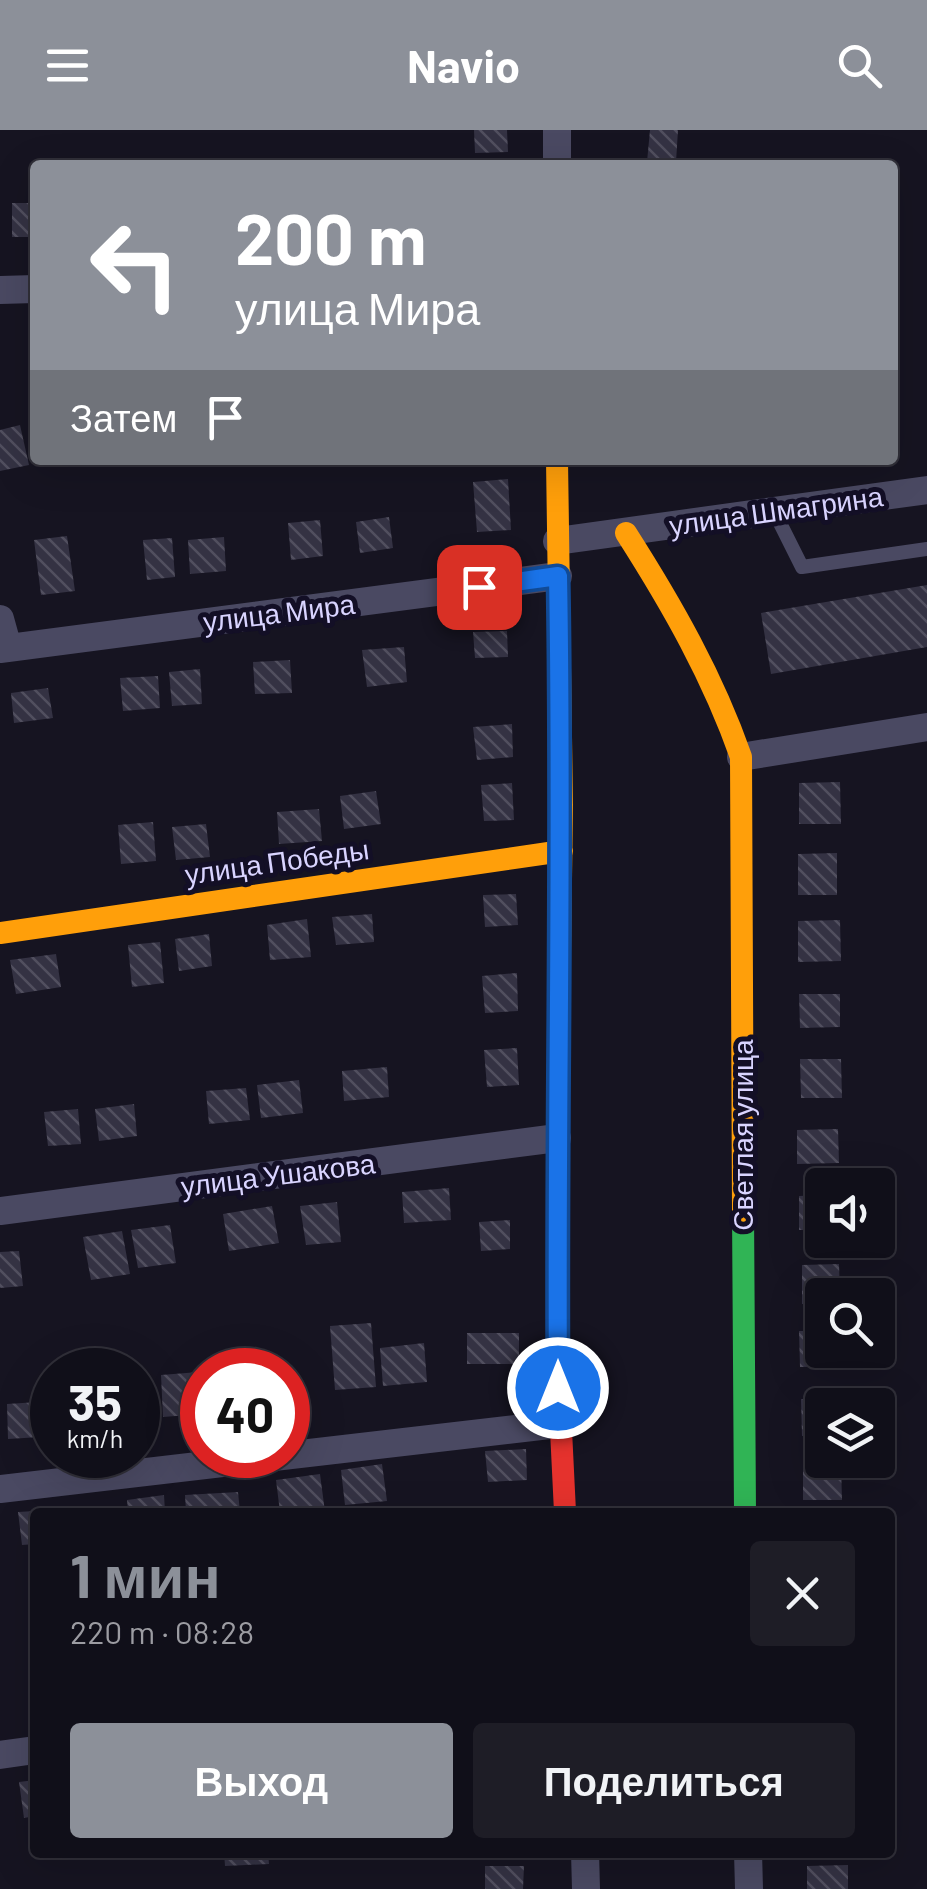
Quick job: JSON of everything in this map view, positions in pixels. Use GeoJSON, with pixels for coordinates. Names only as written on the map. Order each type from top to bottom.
{"type":"FeatureCollection","features":[{"type":"Feature","properties":{"kind":"street"},"geometry":{"type":"LineString","coordinates":[[558,130],[558,160]]}},
{"type":"Feature","properties":{"kind":"street"},"geometry":{"type":"LineString","coordinates":[[0,290],[30,289]]}},
{"type":"Feature","properties":{"kind":"street"},"geometry":{"type":"LineString","coordinates":[[558,465],[562,850],[558,1424],[565,1508]]}},
{"type":"Feature","properties":{"kind":"street","name":"улица Шмагрина"},"geometry":{"type":"LineString","coordinates":[[557,542],[927,490]]}},
{"type":"Feature","properties":{"kind":"street"},"geometry":{"type":"LineString","coordinates":[[626,533],[686,628],[742,757],[927,727]]}},
{"type":"Feature","properties":{"kind":"street","name":"улица Мира"},"geometry":{"type":"LineString","coordinates":[[4,649],[558,576]]}},
{"type":"Feature","properties":{"kind":"street"},"geometry":{"type":"LineString","coordinates":[[0,618],[4,649]]}},
{"type":"Feature","properties":{"kind":"street","name":"Светлая улица"},"geometry":{"type":"LineString","coordinates":[[742,757],[745,1508]]}},
{"type":"Feature","properties":{"kind":"street","name":"улица Победы"},"geometry":{"type":"LineString","coordinates":[[0,933],[562,850]]}},
{"type":"Feature","properties":{"kind":"street","name":"улица Ушакова"},"geometry":{"type":"LineString","coordinates":[[0,1211],[557,1138]]}},
{"type":"Feature","properties":{"kind":"street"},"geometry":{"type":"LineString","coordinates":[[0,1489],[558,1424]]}},
{"type":"Feature","properties":{"kind":"street"},"geometry":{"type":"LineString","coordinates":[[0,1755],[30,1751]]}},
{"type":"Feature","properties":{"kind":"street"},"geometry":{"type":"LineString","coordinates":[[585,1858],[586,1889]]}},
{"type":"Feature","properties":{"kind":"street"},"geometry":{"type":"LineString","coordinates":[[748,1858],[749,1889]]}},
{"type":"Feature","properties":{"kind":"lane"},"geometry":{"type":"LineString","coordinates":[[774,512],[802,567],[927,549]]}},
{"type":"Feature","properties":{"kind":"building"},"geometry":{"type":"Polygon","coordinates":[[[474,130],[507,130],[508,152],[475,153],[474,130]]]}},
{"type":"Feature","properties":{"kind":"building"},"geometry":{"type":"Polygon","coordinates":[[[650,130],[678,130],[676,160],[647,160],[650,130]]]}},
{"type":"Feature","properties":{"kind":"building"},"geometry":{"type":"Polygon","coordinates":[[[12,203],[30,203],[30,237],[12,237],[12,203]]]}},
{"type":"Feature","properties":{"kind":"building"},"geometry":{"type":"Polygon","coordinates":[[[20,425],[29,465],[0,471],[0,430],[20,425]]]}},
{"type":"Feature","properties":{"kind":"building"},"geometry":{"type":"Polygon","coordinates":[[[508,479],[511,530],[477,532],[473,482],[508,479]]]}},
{"type":"Feature","properties":{"kind":"building"},"geometry":{"type":"Polygon","coordinates":[[[389,517],[393,548],[360,553],[356,522],[389,517]]]}},
{"type":"Feature","properties":{"kind":"building"},"geometry":{"type":"Polygon","coordinates":[[[320,520],[323,556],[291,560],[288,523],[320,520]]]}},
{"type":"Feature","properties":{"kind":"building"},"geometry":{"type":"Polygon","coordinates":[[[67,536],[75,591],[41,595],[34,540],[67,536]]]}},
{"type":"Feature","properties":{"kind":"building"},"geometry":{"type":"Polygon","coordinates":[[[224,537],[226,571],[190,574],[188,540],[224,537]]]}},
{"type":"Feature","properties":{"kind":"building"},"geometry":{"type":"Polygon","coordinates":[[[172,538],[175,577],[147,580],[143,540],[172,538]]]}},
{"type":"Feature","properties":{"kind":"building"},"geometry":{"type":"Polygon","coordinates":[[[927,585],[927,647],[771,674],[761,613],[927,585]]]}},
{"type":"Feature","properties":{"kind":"building"},"geometry":{"type":"Polygon","coordinates":[[[507,631],[508,657],[475,658],[473,632],[507,631]]]}},
{"type":"Feature","properties":{"kind":"building"},"geometry":{"type":"Polygon","coordinates":[[[404,647],[407,682],[367,687],[362,650],[404,647]]]}},
{"type":"Feature","properties":{"kind":"building"},"geometry":{"type":"Polygon","coordinates":[[[290,660],[292,693],[255,694],[253,662],[290,660]]]}},
{"type":"Feature","properties":{"kind":"building"},"geometry":{"type":"Polygon","coordinates":[[[200,669],[202,704],[172,706],[169,672],[200,669]]]}},
{"type":"Feature","properties":{"kind":"building"},"geometry":{"type":"Polygon","coordinates":[[[158,676],[160,708],[123,711],[120,678],[158,676]]]}},
{"type":"Feature","properties":{"kind":"building"},"geometry":{"type":"Polygon","coordinates":[[[48,688],[53,718],[14,723],[11,693],[48,688]]]}},
{"type":"Feature","properties":{"kind":"building"},"geometry":{"type":"Polygon","coordinates":[[[512,724],[513,757],[477,760],[473,727],[512,724]]]}},
{"type":"Feature","properties":{"kind":"building"},"geometry":{"type":"Polygon","coordinates":[[[840,782],[841,824],[799,824],[799,783],[840,782]]]}},
{"type":"Feature","properties":{"kind":"building"},"geometry":{"type":"Polygon","coordinates":[[[512,783],[514,820],[484,821],[481,785],[512,783]]]}},
{"type":"Feature","properties":{"kind":"building"},"geometry":{"type":"Polygon","coordinates":[[[376,791],[381,824],[344,829],[340,796],[376,791]]]}},
{"type":"Feature","properties":{"kind":"building"},"geometry":{"type":"Polygon","coordinates":[[[319,809],[322,841],[279,844],[277,812],[319,809]]]}},
{"type":"Feature","properties":{"kind":"building"},"geometry":{"type":"Polygon","coordinates":[[[153,822],[156,861],[121,864],[118,825],[153,822]]]}},
{"type":"Feature","properties":{"kind":"building"},"geometry":{"type":"Polygon","coordinates":[[[206,824],[210,857],[176,860],[172,827],[206,824]]]}},
{"type":"Feature","properties":{"kind":"building"},"geometry":{"type":"Polygon","coordinates":[[[837,853],[837,895],[798,895],[798,854],[837,853]]]}},
{"type":"Feature","properties":{"kind":"building"},"geometry":{"type":"Polygon","coordinates":[[[516,894],[518,925],[485,927],[483,895],[516,894]]]}},
{"type":"Feature","properties":{"kind":"building"},"geometry":{"type":"Polygon","coordinates":[[[372,914],[374,942],[336,945],[332,917],[372,914]]]}},
{"type":"Feature","properties":{"kind":"building"},"geometry":{"type":"Polygon","coordinates":[[[307,919],[311,957],[270,960],[267,925],[307,919]]]}},
{"type":"Feature","properties":{"kind":"building"},"geometry":{"type":"Polygon","coordinates":[[[840,920],[841,961],[798,962],[798,921],[840,920]]]}},
{"type":"Feature","properties":{"kind":"building"},"geometry":{"type":"Polygon","coordinates":[[[209,934],[212,966],[179,971],[175,939],[209,934]]]}},
{"type":"Feature","properties":{"kind":"building"},"geometry":{"type":"Polygon","coordinates":[[[160,942],[164,983],[132,987],[128,945],[160,942]]]}},
{"type":"Feature","properties":{"kind":"building"},"geometry":{"type":"Polygon","coordinates":[[[56,954],[61,987],[16,994],[10,960],[56,954]]]}},
{"type":"Feature","properties":{"kind":"building"},"geometry":{"type":"Polygon","coordinates":[[[517,973],[518,1011],[485,1013],[482,976],[517,973]]]}},
{"type":"Feature","properties":{"kind":"building"},"geometry":{"type":"Polygon","coordinates":[[[799,994],[840,994],[840,1027],[800,1028],[799,994]]]}},
{"type":"Feature","properties":{"kind":"building"},"geometry":{"type":"Polygon","coordinates":[[[517,1048],[519,1085],[487,1087],[484,1050],[517,1048]]]}},
{"type":"Feature","properties":{"kind":"building"},"geometry":{"type":"Polygon","coordinates":[[[800,1059],[841,1059],[842,1098],[801,1098],[800,1059]]]}},
{"type":"Feature","properties":{"kind":"building"},"geometry":{"type":"Polygon","coordinates":[[[387,1067],[389,1097],[344,1101],[342,1071],[387,1067]]]}},
{"type":"Feature","properties":{"kind":"building"},"geometry":{"type":"Polygon","coordinates":[[[299,1080],[303,1113],[261,1118],[257,1085],[299,1080]]]}},
{"type":"Feature","properties":{"kind":"building"},"geometry":{"type":"Polygon","coordinates":[[[246,1088],[250,1120],[209,1124],[206,1091],[246,1088]]]}},
{"type":"Feature","properties":{"kind":"building"},"geometry":{"type":"Polygon","coordinates":[[[134,1104],[137,1136],[99,1141],[95,1109],[134,1104]]]}},
{"type":"Feature","properties":{"kind":"building"},"geometry":{"type":"Polygon","coordinates":[[[78,1109],[81,1144],[48,1146],[44,1112],[78,1109]]]}},
{"type":"Feature","properties":{"kind":"building"},"geometry":{"type":"Polygon","coordinates":[[[838,1129],[839,1163],[797,1164],[797,1130],[838,1129]]]}},
{"type":"Feature","properties":{"kind":"building"},"geometry":{"type":"Polygon","coordinates":[[[449,1188],[451,1220],[404,1223],[402,1192],[449,1188]]]}},
{"type":"Feature","properties":{"kind":"building"},"geometry":{"type":"Polygon","coordinates":[[[799,1196],[805,1196],[805,1230],[799,1230],[799,1196]]]}},
{"type":"Feature","properties":{"kind":"building"},"geometry":{"type":"Polygon","coordinates":[[[337,1202],[341,1242],[306,1245],[300,1206],[337,1202]]]}},
{"type":"Feature","properties":{"kind":"building"},"geometry":{"type":"Polygon","coordinates":[[[272,1206],[279,1243],[229,1251],[223,1214],[272,1206]]]}},
{"type":"Feature","properties":{"kind":"building"},"geometry":{"type":"Polygon","coordinates":[[[510,1220],[510,1249],[481,1251],[479,1222],[510,1220]]]}},
{"type":"Feature","properties":{"kind":"building"},"geometry":{"type":"Polygon","coordinates":[[[170,1225],[176,1263],[138,1268],[131,1230],[170,1225]]]}},
{"type":"Feature","properties":{"kind":"building"},"geometry":{"type":"Polygon","coordinates":[[[122,1231],[130,1274],[91,1280],[83,1237],[122,1231]]]}},
{"type":"Feature","properties":{"kind":"building"},"geometry":{"type":"Polygon","coordinates":[[[19,1251],[23,1286],[0,1288],[0,1252],[19,1251]]]}},
{"type":"Feature","properties":{"kind":"building"},"geometry":{"type":"Polygon","coordinates":[[[839,1264],[839,1278],[805,1278],[802,1304],[802,1265],[839,1264]]]}},
{"type":"Feature","properties":{"kind":"building"},"geometry":{"type":"Polygon","coordinates":[[[371,1323],[376,1387],[335,1390],[330,1326],[371,1323]]]}},
{"type":"Feature","properties":{"kind":"building"},"geometry":{"type":"Polygon","coordinates":[[[799,1331],[805,1331],[805,1367],[800,1367],[799,1331]]]}},
{"type":"Feature","properties":{"kind":"building"},"geometry":{"type":"Polygon","coordinates":[[[467,1333],[519,1333],[519,1364],[467,1364],[467,1333]]]}},
{"type":"Feature","properties":{"kind":"building"},"geometry":{"type":"Polygon","coordinates":[[[424,1343],[427,1382],[383,1386],[380,1348],[424,1343]]]}},
{"type":"Feature","properties":{"kind":"building"},"geometry":{"type":"Polygon","coordinates":[[[180,1374],[180,1416],[163,1417],[161,1375],[180,1374]]]}},
{"type":"Feature","properties":{"kind":"building"},"geometry":{"type":"Polygon","coordinates":[[[801,1399],[805,1399],[805,1436],[801,1399]]]}},
{"type":"Feature","properties":{"kind":"building"},"geometry":{"type":"Polygon","coordinates":[[[30,1403],[30,1438],[8,1439],[7,1404],[30,1403]]]}},
{"type":"Feature","properties":{"kind":"building"},"geometry":{"type":"Polygon","coordinates":[[[526,1449],[527,1480],[488,1482],[485,1451],[526,1449]]]}},
{"type":"Feature","properties":{"kind":"building"},"geometry":{"type":"Polygon","coordinates":[[[382,1464],[387,1501],[345,1505],[341,1470],[382,1464]]]}},
{"type":"Feature","properties":{"kind":"building"},"geometry":{"type":"Polygon","coordinates":[[[803,1466],[805,1478],[841,1478],[842,1500],[803,1500],[803,1466]]]}},
{"type":"Feature","properties":{"kind":"building"},"geometry":{"type":"Polygon","coordinates":[[[320,1474],[324,1508],[280,1508],[276,1480],[320,1474]]]}},
{"type":"Feature","properties":{"kind":"building"},"geometry":{"type":"Polygon","coordinates":[[[238,1492],[240,1508],[186,1508],[185,1495],[238,1492]]]}},
{"type":"Feature","properties":{"kind":"building"},"geometry":{"type":"Polygon","coordinates":[[[164,1495],[165,1508],[128,1508],[127,1500],[164,1495]]]}},
{"type":"Feature","properties":{"kind":"building"},"geometry":{"type":"Polygon","coordinates":[[[30,1511],[30,1544],[22,1545],[18,1512],[30,1511]]]}},
{"type":"Feature","properties":{"kind":"building"},"geometry":{"type":"Polygon","coordinates":[[[30,1781],[30,1817],[24,1818],[19,1782],[30,1781]]]}},
{"type":"Feature","properties":{"kind":"building"},"geometry":{"type":"Polygon","coordinates":[[[224,1858],[268,1858],[269,1864],[225,1866],[224,1858]]]}},
{"type":"Feature","properties":{"kind":"building"},"geometry":{"type":"Polygon","coordinates":[[[848,1865],[848,1889],[807,1889],[807,1866],[848,1865]]]}},
{"type":"Feature","properties":{"kind":"building"},"geometry":{"type":"Polygon","coordinates":[[[485,1866],[524,1866],[523,1889],[485,1889],[485,1866]]]}},
{"type":"Feature","properties":{"kind":"traffic: fast"},"geometry":{"type":"LineString","coordinates":[[743,1211],[745,1508]]}},
{"type":"Feature","properties":{"kind":"traffic: slow"},"geometry":{"type":"LineString","coordinates":[[557,465],[562,805],[557,1175]]}},
{"type":"Feature","properties":{"kind":"traffic: slow"},"geometry":{"type":"LineString","coordinates":[[626,533],[690,642],[741,757],[743,1211]]}},
{"type":"Feature","properties":{"kind":"traffic: slow"},"geometry":{"type":"LineString","coordinates":[[0,933],[562,851]]}},
{"type":"Feature","properties":{"kind":"traffic: jam"},"geometry":{"type":"LineString","coordinates":[[557,1175],[557,1348],[565,1508]]}},
{"type":"Feature","properties":{"kind":"route"},"geometry":{"type":"LineString","coordinates":[[479,587],[558,576],[562,850],[558,1388]]}}]}
